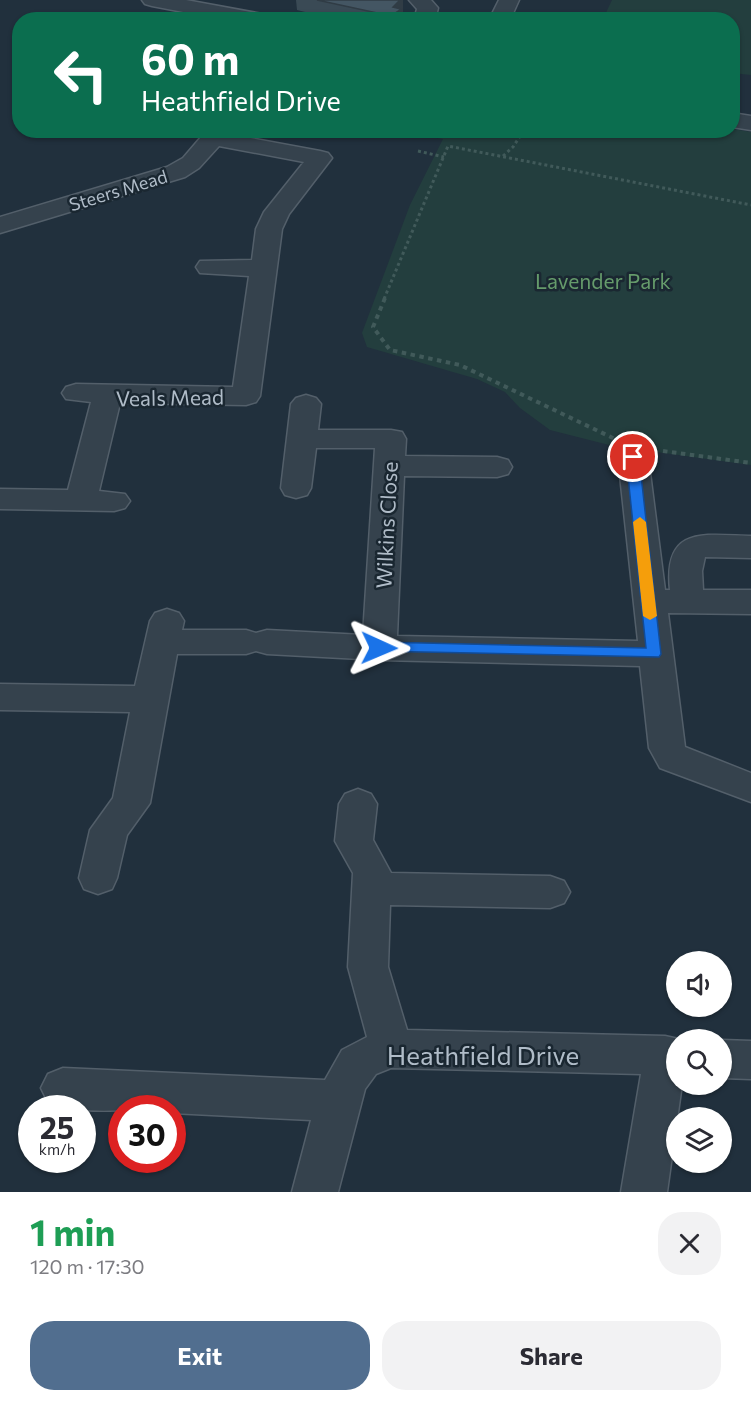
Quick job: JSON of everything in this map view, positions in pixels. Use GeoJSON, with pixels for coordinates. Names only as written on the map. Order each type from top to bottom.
{"type":"FeatureCollection","features":[{"type":"Feature","properties":{"kind":"street"},"geometry":{"type":"LineString","coordinates":[[152,0],[242,12]]}},
{"type":"Feature","properties":{"kind":"street"},"geometry":{"type":"LineString","coordinates":[[419,0],[428,8],[427,12]]}},
{"type":"Feature","properties":{"kind":"street","name":"Steers Mead"},"geometry":{"type":"LineString","coordinates":[[0,225],[176,172],[191,163],[213,138]]}},
{"type":"Feature","properties":{"kind":"street","name":"Veals Mead"},"geometry":{"type":"LineString","coordinates":[[81,500],[108,394],[244,405],[269,229],[277,212],[320,158],[234,138]]}},
{"type":"Feature","properties":{"kind":"street"},"geometry":{"type":"LineString","coordinates":[[209,267],[262,268]]}},
{"type":"Feature","properties":{"kind":"street"},"geometry":{"type":"LineString","coordinates":[[76,393],[108,394]]}},
{"type":"Feature","properties":{"kind":"street"},"geometry":{"type":"LineString","coordinates":[[296,488],[306,404]]}},
{"type":"Feature","properties":{"kind":"street"},"geometry":{"type":"LineString","coordinates":[[302,439],[497,467]]}},
{"type":"Feature","properties":{"kind":"street"},"geometry":{"type":"LineString","coordinates":[[637,450],[654,654],[667,748],[673,758],[751,788]]}},
{"type":"Feature","properties":{"kind":"street","name":"Wilkins Close"},"geometry":{"type":"LineString","coordinates":[[379,648],[391,452]]}},
{"type":"Feature","properties":{"kind":"street"},"geometry":{"type":"LineString","coordinates":[[0,499],[114,501]]}},
{"type":"Feature","properties":{"kind":"street"},"geometry":{"type":"LineString","coordinates":[[688,600],[684,565],[688,553],[697,546],[751,547]]}},
{"type":"Feature","properties":{"kind":"street"},"geometry":{"type":"LineString","coordinates":[[649,602],[688,600],[751,602]]}},
{"type":"Feature","properties":{"kind":"street"},"geometry":{"type":"LineString","coordinates":[[98,878],[109,830],[131,803],[150,699],[166,631],[256,642],[379,648],[654,654]]}},
{"type":"Feature","properties":{"kind":"street"},"geometry":{"type":"LineString","coordinates":[[0,697],[150,699]]}},
{"type":"Feature","properties":{"kind":"street"},"geometry":{"type":"LineString","coordinates":[[358,804],[354,841],[372,872],[368,967],[391,1049]]}},
{"type":"Feature","properties":{"kind":"street"},"geometry":{"type":"LineString","coordinates":[[372,889],[550,892]]}},
{"type":"Feature","properties":{"kind":"street","name":"Heathfield Drive"},"geometry":{"type":"LineString","coordinates":[[315,1192],[346,1081],[357,1063],[369,1055],[391,1049],[666,1056]]}},
{"type":"Feature","properties":{"kind":"street"},"geometry":{"type":"LineString","coordinates":[[732,1059],[751,1060]]}},
{"type":"Feature","properties":{"kind":"street"},"geometry":{"type":"LineString","coordinates":[[644,1192],[666,1081]]}},
{"type":"Feature","properties":{"kind":"street"},"geometry":{"type":"LineString","coordinates":[[63,1088],[340,1101]]}},
{"type":"Feature","properties":{"kind":"path"},"geometry":{"type":"LineString","coordinates":[[502,157],[519,138]]}},
{"type":"Feature","properties":{"kind":"path"},"geometry":{"type":"LineString","coordinates":[[751,205],[448,147],[373,327],[390,350],[460,365],[601,435],[637,450],[751,463]]}},
{"type":"Feature","properties":{"kind":"path"},"geometry":{"type":"LineString","coordinates":[[418,151],[444,157]]}},
{"type":"Feature","properties":{"kind":"green space"},"geometry":{"type":"Polygon","coordinates":[[[612,0],[751,0],[751,75],[740,74],[740,12],[606,12],[612,0]]]}},
{"type":"Feature","properties":{"kind":"green space","name":"Lavender Park"},"geometry":{"type":"Polygon","coordinates":[[[740,130],[751,132],[751,465],[613,446],[550,430],[520,408],[505,392],[477,379],[367,347],[362,333],[410,205],[443,139],[438,138],[740,138],[740,130]]]}},
{"type":"Feature","properties":{"kind":"building"},"geometry":{"type":"Polygon","coordinates":[[[317,0],[400,0],[393,7],[401,9],[397,12],[372,12],[317,0]]]}},
{"type":"Feature","properties":{"kind":"slow traffic"},"geometry":{"type":"LineString","coordinates":[[640,522],[650,616]]}},
{"type":"Feature","properties":{"kind":"route"},"geometry":{"type":"LineString","coordinates":[[379,648],[654,654],[633,457]]}}]}
